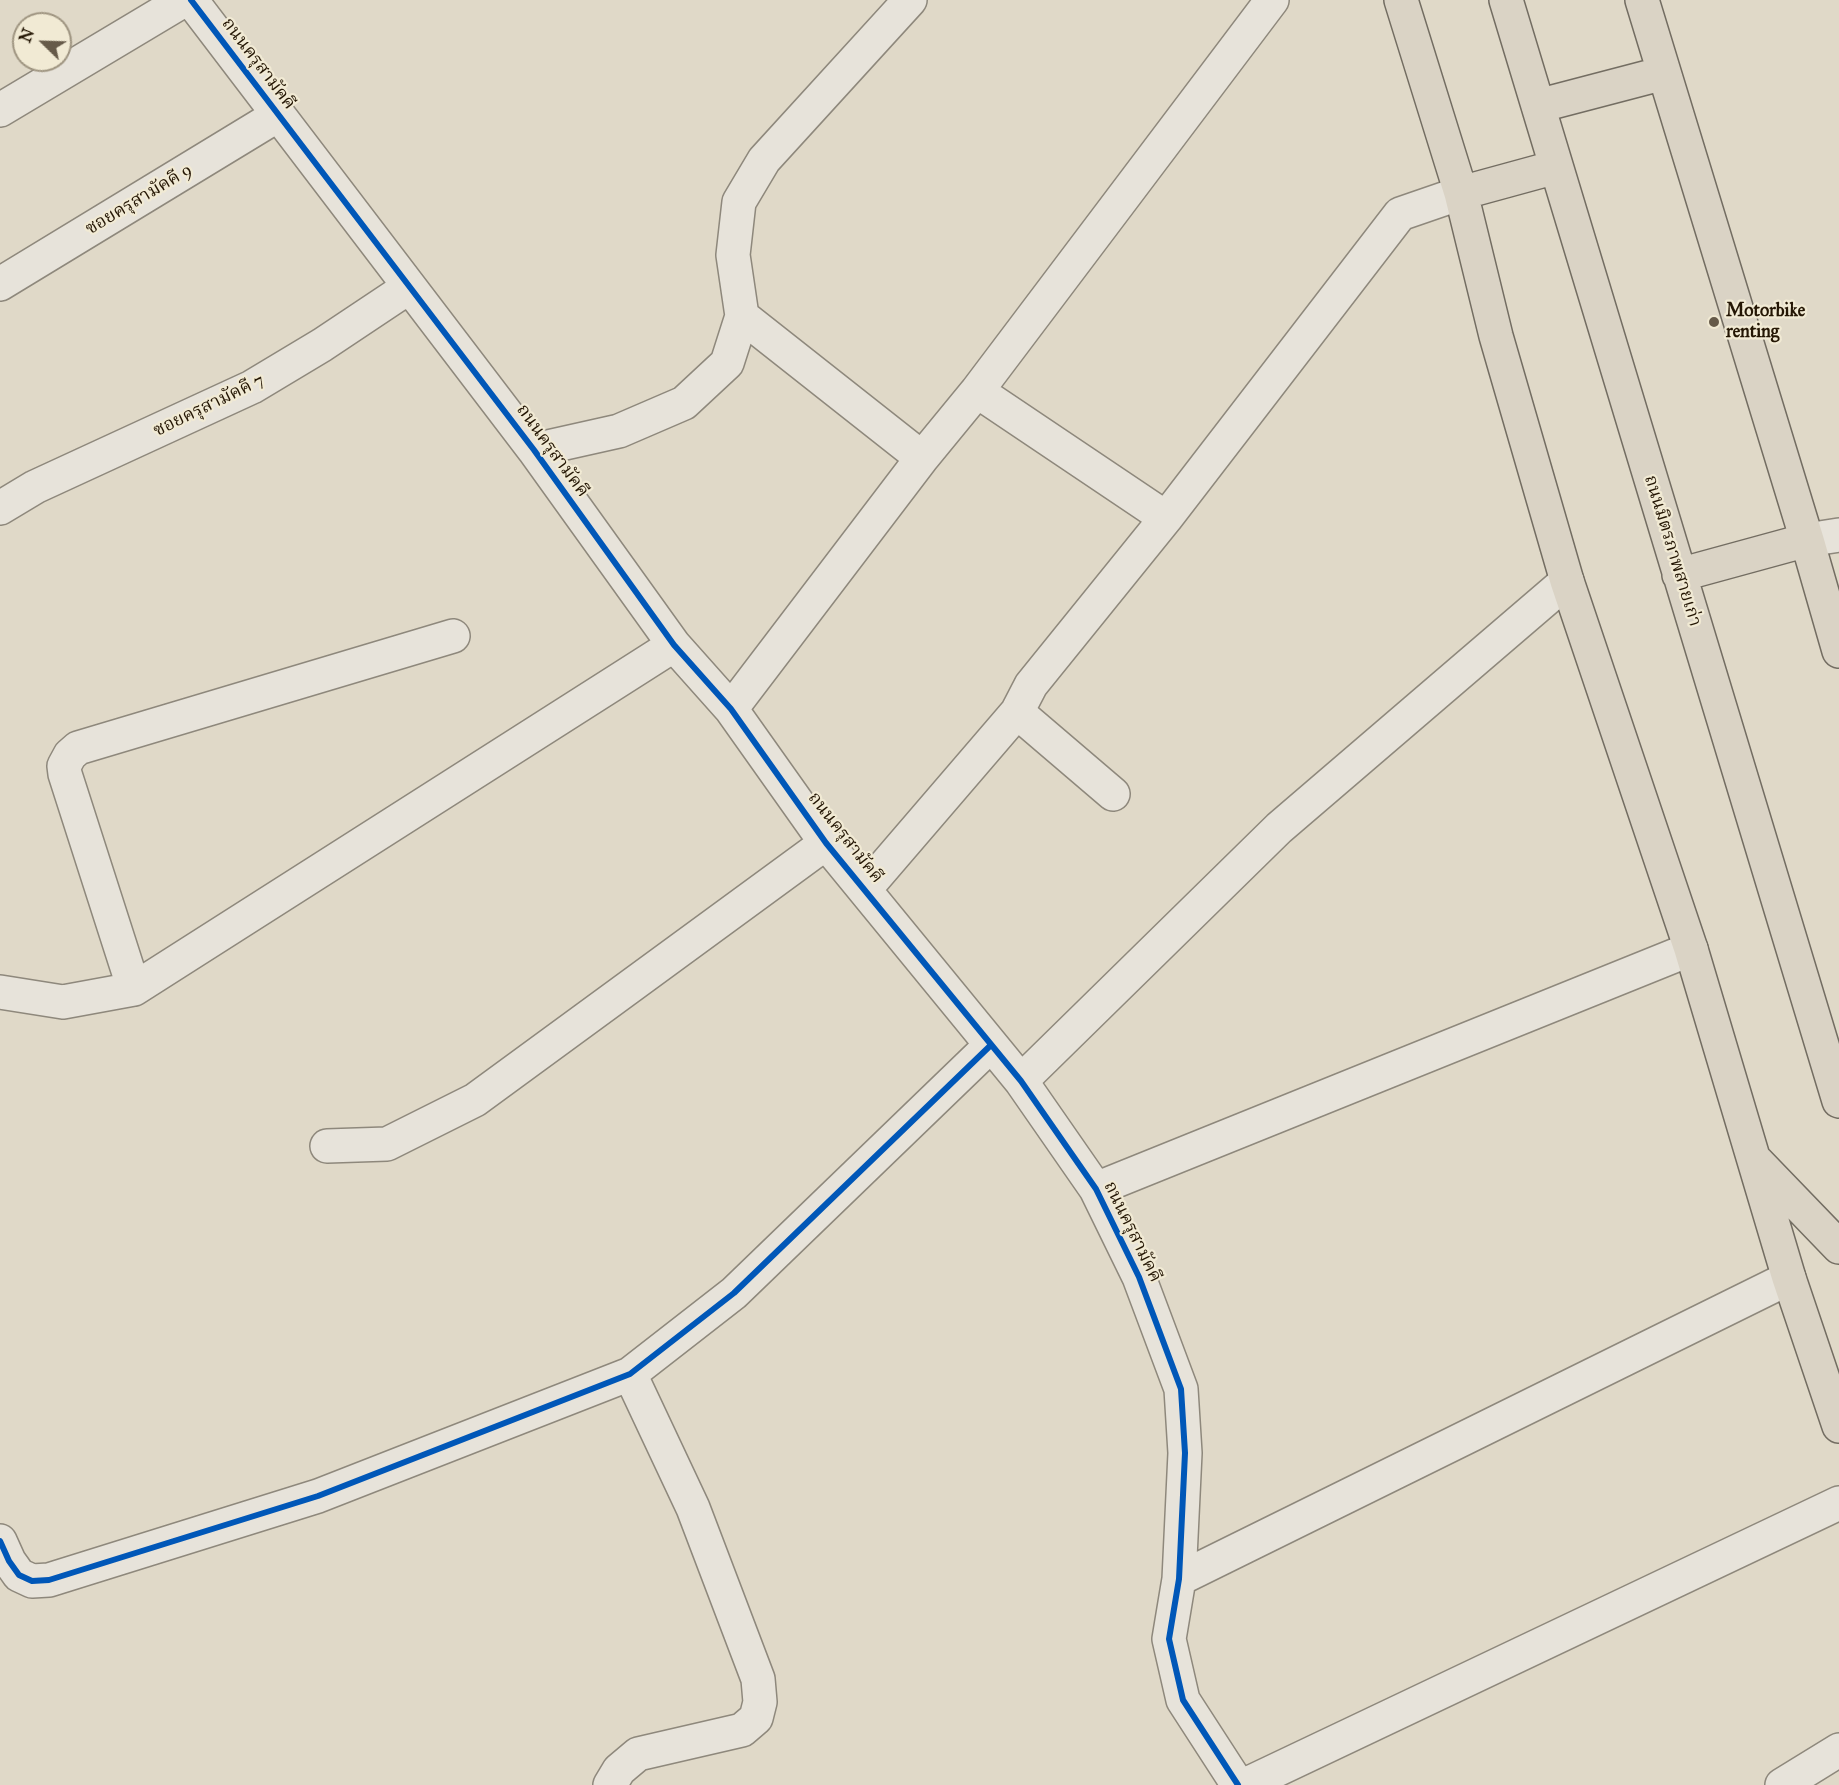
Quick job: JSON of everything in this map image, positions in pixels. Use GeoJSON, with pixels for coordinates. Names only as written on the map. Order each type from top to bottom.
{"type":"FeatureCollection","features":[{"type":"Feature","properties":{"kind":"main road"},"geometry":{"type":"LineString","coordinates":[[1401,0],[1461,193],[1496,336],[1567,581],[1691,949],[1789,1278],[1839,1426]]}},
{"type":"Feature","properties":{"kind":"main road","name":"ถนนมิตรภาพสายเก่า"},"geometry":{"type":"LineString","coordinates":[[1506,0],[1839,1101]]}},
{"type":"Feature","properties":{"kind":"main road"},"geometry":{"type":"LineString","coordinates":[[1642,0],[1839,651]]}},
{"type":"Feature","properties":{"kind":"main road"},"geometry":{"type":"LineString","coordinates":[[1538,106],[1664,73]]}},
{"type":"Feature","properties":{"kind":"main road"},"geometry":{"type":"LineString","coordinates":[[1461,193],[1556,167]]}},
{"type":"Feature","properties":{"kind":"main road"},"geometry":{"type":"LineString","coordinates":[[1679,575],[1807,540]]}},
{"type":"Feature","properties":{"kind":"main road"},"geometry":{"type":"LineString","coordinates":[[1754,1160],[1839,1247]]}},
{"type":"Feature","properties":{"kind":"street"},"geometry":{"type":"LineString","coordinates":[[0,110],[184,0]]}},
{"type":"Feature","properties":{"kind":"street","name":"ถนนครุสามัคคี"},"geometry":{"type":"LineString","coordinates":[[191,0],[534,450],[674,645],[731,709],[826,843],[1021,1081],[1096,1189],[1139,1277],[1181,1389],[1185,1453],[1179,1579],[1169,1639],[1183,1700],[1238,1785]]}},
{"type":"Feature","properties":{"kind":"street"},"geometry":{"type":"LineString","coordinates":[[534,450],[619,431],[684,403],[727,363],[742,316],[733,255],[739,202],[764,160],[910,0]]}},
{"type":"Feature","properties":{"kind":"street"},"geometry":{"type":"LineString","coordinates":[[731,709],[922,458],[977,391],[1272,0]]}},
{"type":"Feature","properties":{"kind":"street","name":"ซอยครุสามัคคี 9"},"geometry":{"type":"LineString","coordinates":[[0,284],[278,115]]}},
{"type":"Feature","properties":{"kind":"street"},"geometry":{"type":"LineString","coordinates":[[865,889],[1017,712],[1031,685],[1166,518],[1400,214],[1461,193]]}},
{"type":"Feature","properties":{"kind":"street","name":"ซอยครุสามัคคี 7"},"geometry":{"type":"LineString","coordinates":[[0,508],[35,487],[252,387],[409,287]]}},
{"type":"Feature","properties":{"kind":"street"},"geometry":{"type":"LineString","coordinates":[[742,316],[922,458]]}},
{"type":"Feature","properties":{"kind":"street"},"geometry":{"type":"LineString","coordinates":[[977,391],[1166,518]]}},
{"type":"Feature","properties":{"kind":"street"},"geometry":{"type":"LineString","coordinates":[[1807,540],[1839,536]]}},
{"type":"Feature","properties":{"kind":"street"},"geometry":{"type":"LineString","coordinates":[[1021,1081],[1279,828],[1567,581]]}},
{"type":"Feature","properties":{"kind":"street"},"geometry":{"type":"LineString","coordinates":[[134,989],[65,774],[64,765],[70,755],[78,748],[453,636]]}},
{"type":"Feature","properties":{"kind":"street"},"geometry":{"type":"LineString","coordinates":[[0,992],[63,1002],[134,989],[674,645]]}},
{"type":"Feature","properties":{"kind":"street"},"geometry":{"type":"LineString","coordinates":[[1017,712],[1113,794]]}},
{"type":"Feature","properties":{"kind":"street"},"geometry":{"type":"LineString","coordinates":[[327,1146],[387,1144],[475,1100],[826,843]]}},
{"type":"Feature","properties":{"kind":"street"},"geometry":{"type":"LineString","coordinates":[[1096,1189],[1691,949]]}},
{"type":"Feature","properties":{"kind":"street"},"geometry":{"type":"LineString","coordinates":[[0,1541],[9,1561],[19,1575],[32,1581],[49,1580],[318,1496],[630,1374],[734,1293],[990,1045]]}},
{"type":"Feature","properties":{"kind":"street"},"geometry":{"type":"LineString","coordinates":[[1179,1579],[1789,1278]]}},
{"type":"Feature","properties":{"kind":"street"},"geometry":{"type":"LineString","coordinates":[[610,1785],[619,1770],[638,1754],[742,1730],[756,1718],[760,1702],[758,1679],[693,1508],[630,1374]]}},
{"type":"Feature","properties":{"kind":"street"},"geometry":{"type":"LineString","coordinates":[[1245,1785],[1839,1503]]}},
{"type":"Feature","properties":{"kind":"street"},"geometry":{"type":"LineString","coordinates":[[1782,1785],[1839,1750]]}},
{"type":"Feature","properties":{"kind":"cycle path"},"geometry":{"type":"LineString","coordinates":[[191,0],[534,450],[674,645],[731,709],[826,843],[1021,1081],[1096,1189],[1139,1277],[1181,1389],[1185,1453],[1179,1579],[1169,1639],[1183,1700],[1238,1785]]}},
{"type":"Feature","properties":{"kind":"cycle path"},"geometry":{"type":"LineString","coordinates":[[0,1541],[9,1561],[19,1575],[32,1581],[49,1580],[318,1496],[630,1374],[734,1293],[991,1045]]}},
{"type":"Feature","properties":{"kind":"place","name":"Motorbike renting"},"geometry":{"type":"Point","coordinates":[1714,322]}}]}
